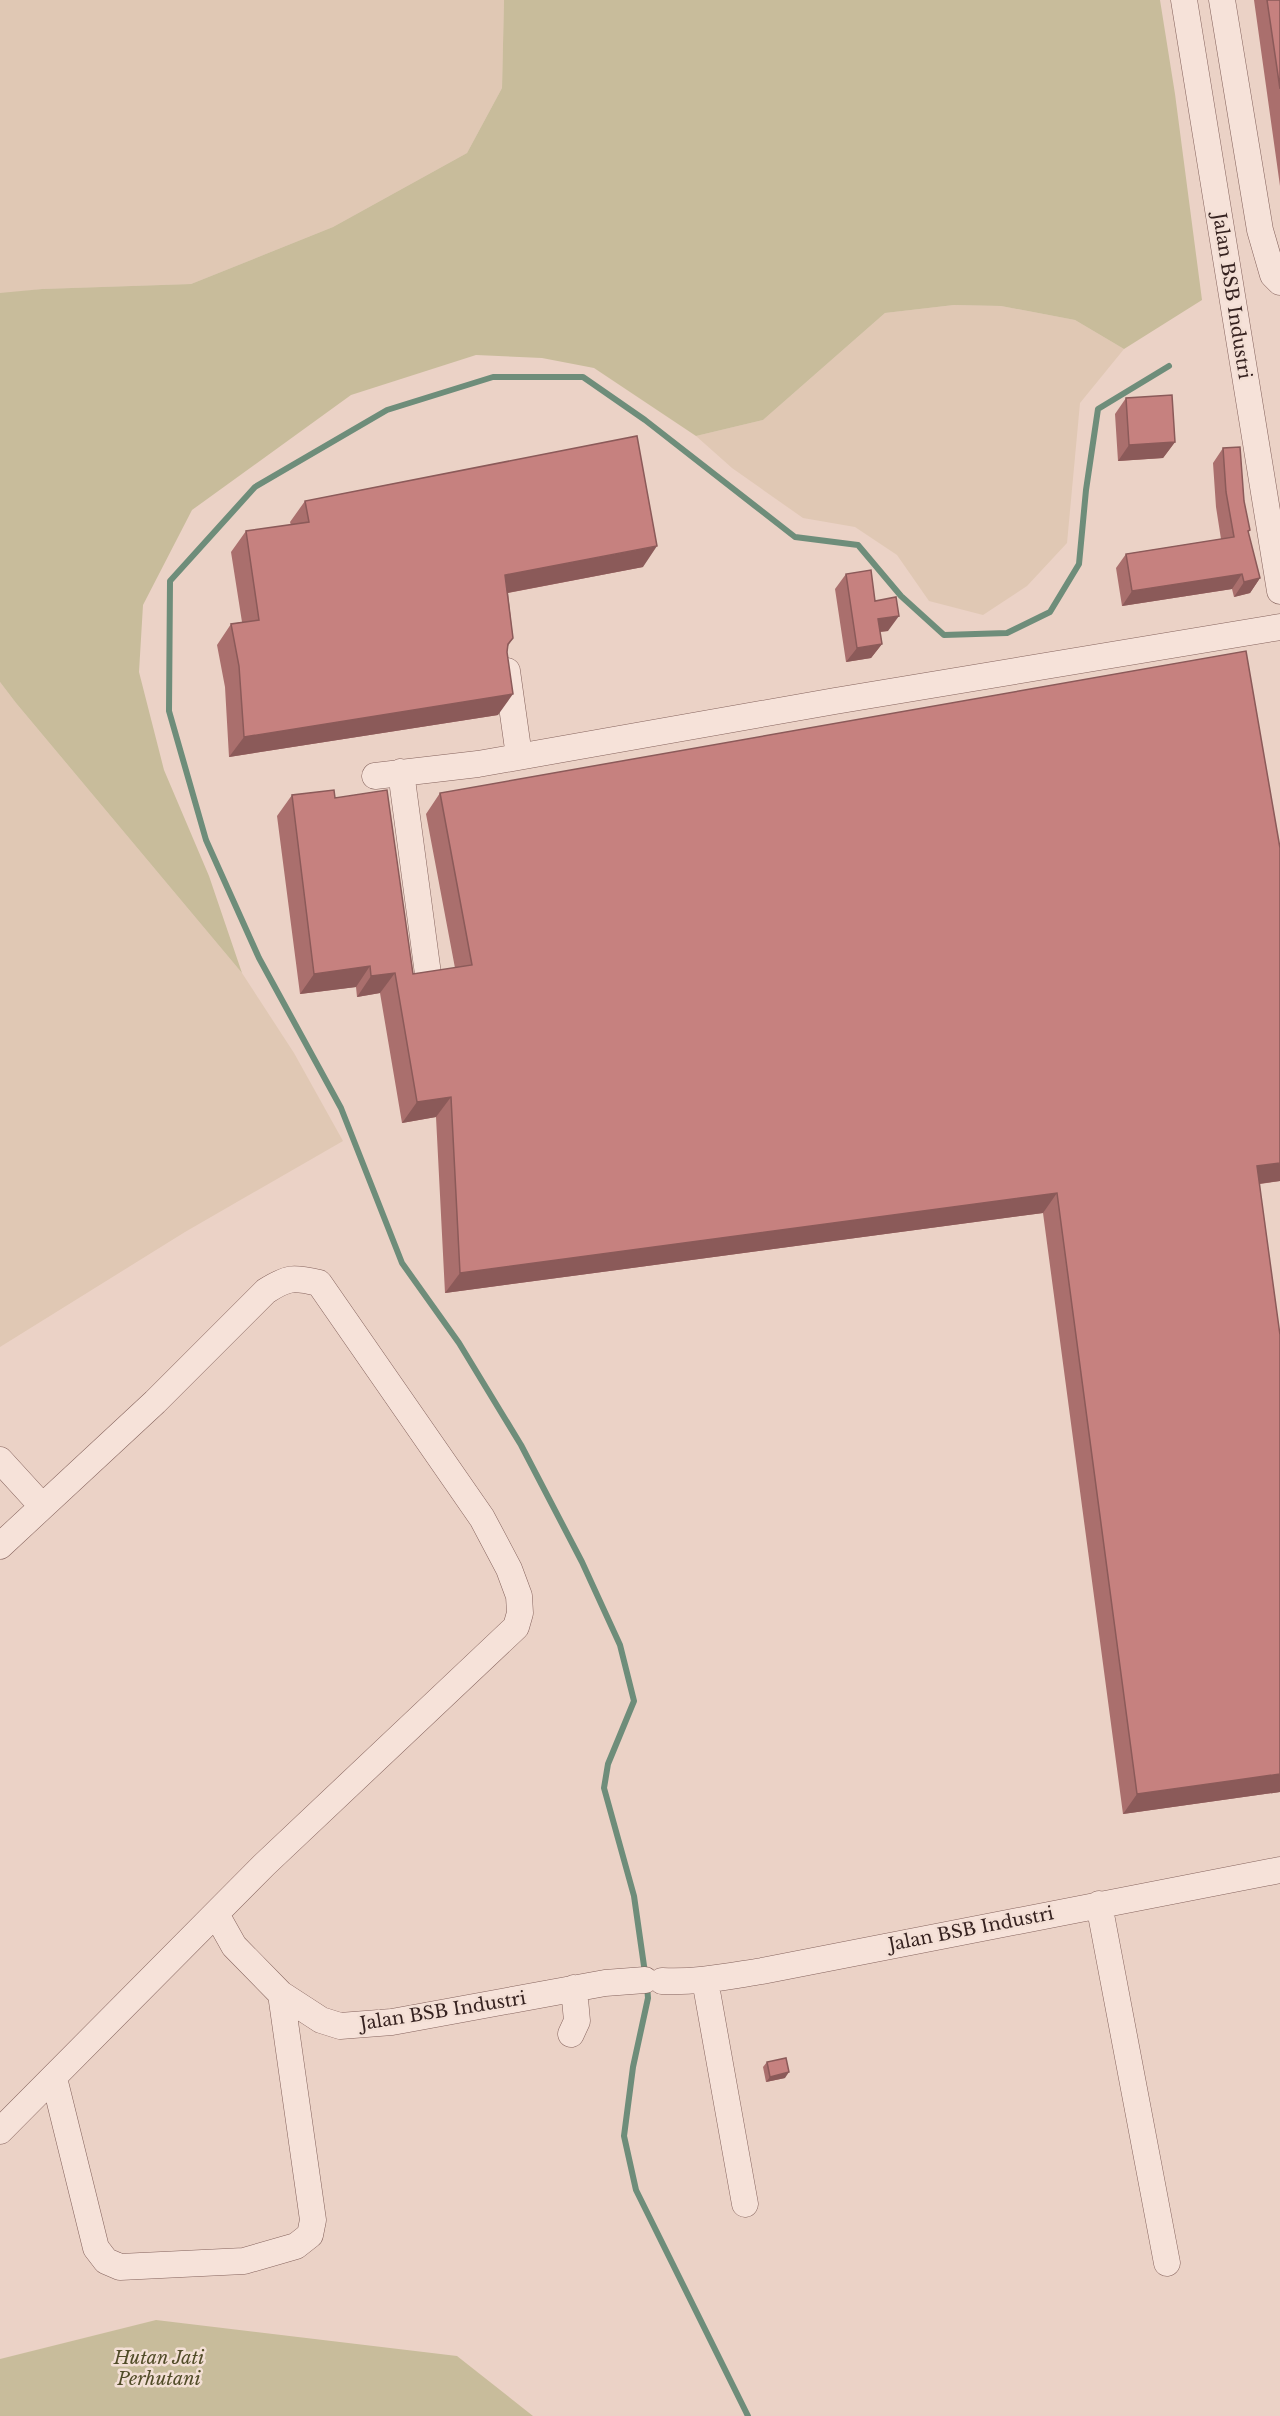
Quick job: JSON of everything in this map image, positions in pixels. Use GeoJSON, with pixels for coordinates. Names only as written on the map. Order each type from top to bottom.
{"type":"FeatureCollection","features":[{"type":"Feature","properties":{"kind":"lane","name":"Jalan BSB Industri"},"geometry":{"type":"LineString","coordinates":[[1184,0],[1280,591]]}},
{"type":"Feature","properties":{"kind":"lane"},"geometry":{"type":"LineString","coordinates":[[1222,0],[1260,230],[1273,275],[1280,282]]}},
{"type":"Feature","properties":{"kind":"lane"},"geometry":{"type":"LineString","coordinates":[[375,776],[478,764],[1242,645],[1280,627]]}},
{"type":"Feature","properties":{"kind":"lane"},"geometry":{"type":"LineString","coordinates":[[507,671],[519,756]]}},
{"type":"Feature","properties":{"kind":"lane"},"geometry":{"type":"LineString","coordinates":[[401,772],[428,974]]}},
{"type":"Feature","properties":{"kind":"lane"},"geometry":{"type":"LineString","coordinates":[[0,1546],[155,1402],[266,1291],[284,1280],[301,1279],[318,1283],[482,1518],[509,1569],[519,1596],[520,1613],[516,1627],[223,1907],[0,2131]]}},
{"type":"Feature","properties":{"kind":"lane"},"geometry":{"type":"LineString","coordinates":[[0,1460],[42,1506]]}},
{"type":"Feature","properties":{"kind":"lane","name":"Jalan BSB Industri"},"geometry":{"type":"LineString","coordinates":[[223,1907],[234,1946],[281,1994],[321,2020],[340,2026],[392,2022],[605,1983],[705,1980],[1280,1870]]}},
{"type":"Feature","properties":{"kind":"lane"},"geometry":{"type":"LineString","coordinates":[[1099,1904],[1167,2263]]}},
{"type":"Feature","properties":{"kind":"lane"},"geometry":{"type":"LineString","coordinates":[[705,1980],[745,2204]]}},
{"type":"Feature","properties":{"kind":"lane"},"geometry":{"type":"LineString","coordinates":[[571,2034],[577,2022],[574,1988]]}},
{"type":"Feature","properties":{"kind":"lane"},"geometry":{"type":"LineString","coordinates":[[54,2078],[96,2247],[105,2261],[120,2267],[244,2260],[296,2246],[310,2235],[313,2220],[281,1994]]}},
{"type":"Feature","properties":{"kind":"shaded area"},"geometry":{"type":"Polygon","coordinates":[[[0,0],[504,0],[502,88],[467,153],[333,227],[191,284],[42,289],[0,294],[0,0]]]}},
{"type":"Feature","properties":{"kind":"shaded area"},"geometry":{"type":"Polygon","coordinates":[[[954,305],[1001,306],[1075,320],[1124,349],[1080,403],[1067,543],[1027,586],[983,615],[929,601],[897,555],[855,527],[803,518],[732,468],[696,436],[763,420],[885,313],[954,305]]]}},
{"type":"Feature","properties":{"kind":"shaded area"},"geometry":{"type":"Polygon","coordinates":[[[0,682],[242,973],[294,1053],[343,1141],[185,1232],[0,1347],[0,682]]]}},
{"type":"Feature","properties":{"kind":"green space"},"geometry":{"type":"Polygon","coordinates":[[[504,0],[1160,0],[1175,94],[1202,300],[1124,349],[1075,320],[1001,306],[954,305],[885,313],[763,420],[696,436],[594,368],[542,358],[476,355],[351,395],[192,510],[143,605],[139,672],[164,770],[209,876],[242,973],[0,682],[0,293],[42,289],[191,284],[333,227],[467,153],[502,88],[504,0]]]}},
{"type":"Feature","properties":{"kind":"green space","name":"Hutan Jati Perhutani"},"geometry":{"type":"Polygon","coordinates":[[[156,2320],[457,2356],[533,2416],[0,2416],[0,2359],[156,2320]]]}},
{"type":"Feature","properties":{"kind":"building"},"geometry":{"type":"Polygon","coordinates":[[[1267,0],[1280,0],[1280,89],[1267,0]]]}},
{"type":"Feature","properties":{"kind":"building"},"geometry":{"type":"Polygon","coordinates":[[[1172,395],[1175,442],[1129,445],[1126,398],[1172,395]]]}},
{"type":"Feature","properties":{"kind":"building"},"geometry":{"type":"Polygon","coordinates":[[[637,436],[657,546],[505,575],[513,638],[508,644],[507,652],[513,694],[244,737],[239,666],[231,624],[259,620],[246,531],[309,522],[305,501],[637,436]]]}},
{"type":"Feature","properties":{"kind":"building"},"geometry":{"type":"Polygon","coordinates":[[[1240,447],[1244,501],[1250,530],[1248,531],[1260,578],[1244,582],[1242,574],[1132,591],[1126,554],[1234,537],[1226,492],[1223,448],[1240,447]]]}},
{"type":"Feature","properties":{"kind":"building"},"geometry":{"type":"Polygon","coordinates":[[[871,570],[875,601],[896,597],[899,616],[878,619],[882,644],[857,648],[846,574],[871,570]]]}},
{"type":"Feature","properties":{"kind":"building"},"geometry":{"type":"Polygon","coordinates":[[[1246,651],[1280,848],[1280,1163],[1257,1166],[1280,1335],[1280,1774],[1137,1794],[1057,1193],[460,1273],[451,1097],[417,1102],[395,973],[371,976],[370,966],[314,974],[292,795],[334,790],[335,798],[387,790],[413,974],[472,965],[440,793],[1246,651]]]}},
{"type":"Feature","properties":{"kind":"building"},"geometry":{"type":"Polygon","coordinates":[[[786,2058],[789,2072],[770,2077],[767,2062],[786,2058]]]}},
{"type":"Feature","properties":{"kind":"waterway"},"geometry":{"type":"LineString","coordinates":[[645,1973],[634,1896],[604,1788],[608,1764],[634,1701],[620,1645],[582,1562],[521,1445],[459,1343],[402,1263],[341,1108],[259,958],[206,840],[169,711],[170,581],[255,487],[387,410],[493,377],[583,377],[645,420],[795,537],[858,545],[901,596],[944,635],[1007,633],[1050,612],[1079,564],[1086,490],[1098,409],[1169,366]]}},
{"type":"Feature","properties":{"kind":"waterway"},"geometry":{"type":"LineString","coordinates":[[647,1986],[648,1998],[633,2067],[624,2136],[636,2190],[748,2416]]}}]}
